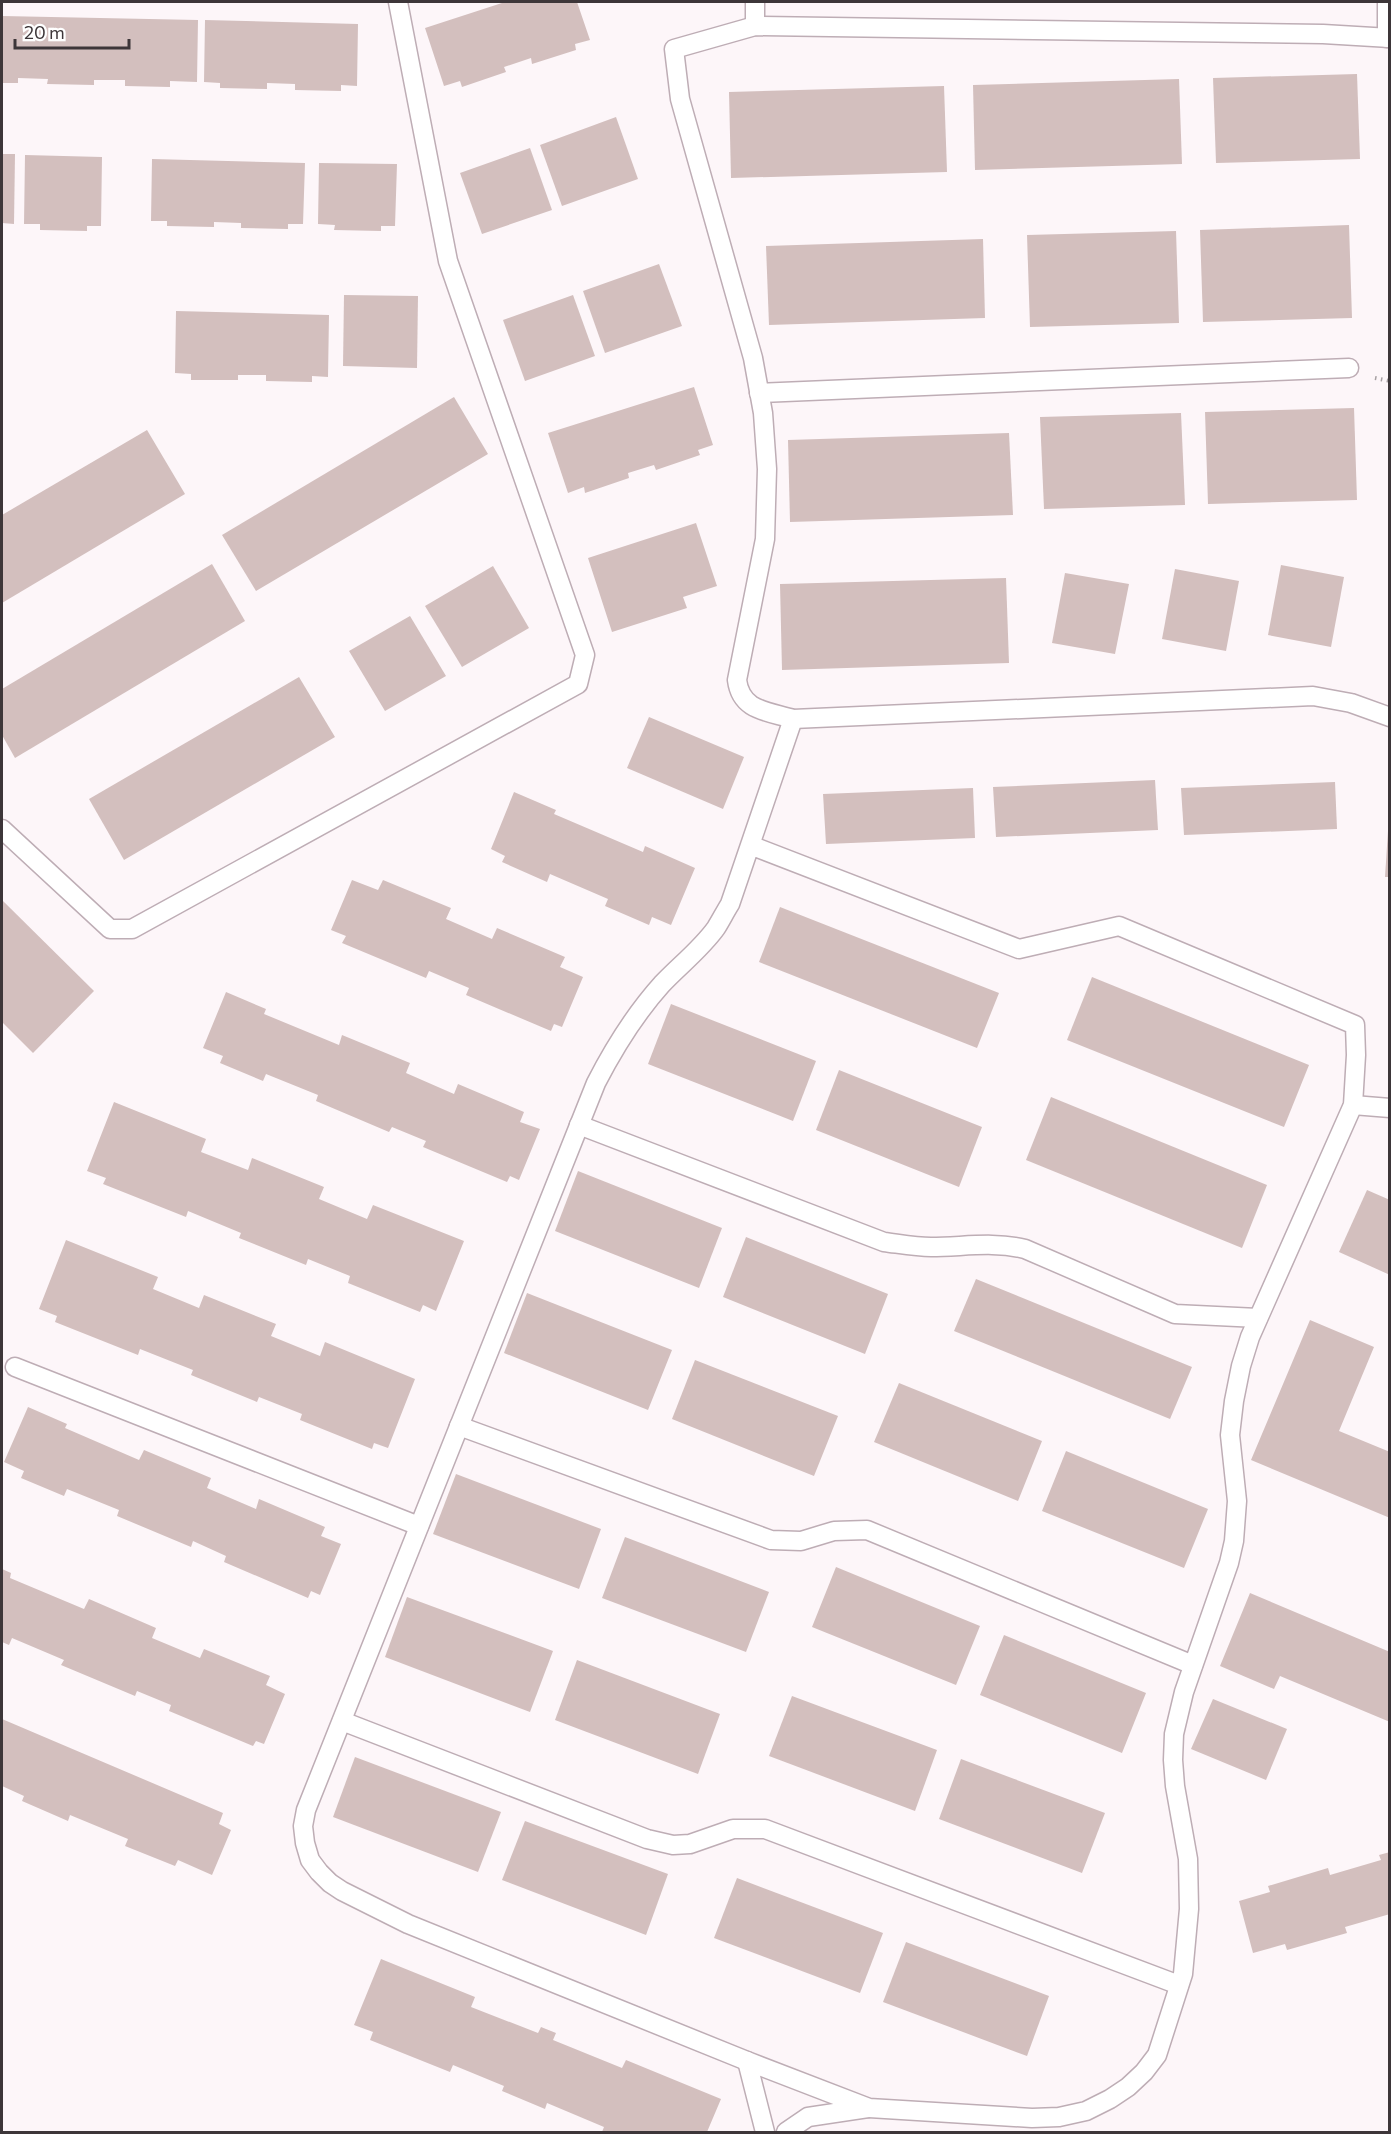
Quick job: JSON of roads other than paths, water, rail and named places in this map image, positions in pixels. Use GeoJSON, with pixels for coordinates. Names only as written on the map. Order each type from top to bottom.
{"type":"FeatureCollection","features":[{"type":"Feature","properties":{"kind":"lane"},"geometry":{"type":"LineString","coordinates":[[2,829],[110,929],[132,929],[578,684],[585,655],[448,261],[398,2]]}},
{"type":"Feature","properties":{"kind":"lane"},"geometry":{"type":"LineString","coordinates":[[755,2],[755,26]]}},
{"type":"Feature","properties":{"kind":"lane"},"geometry":{"type":"LineString","coordinates":[[1387,2],[1388,38],[1323,34],[755,26],[674,48],[680,99],[753,358],[763,413],[767,469],[765,539],[736,680],[738,692],[752,707],[792,719],[1312,696],[1351,703],[1389,717]]}},
{"type":"Feature","properties":{"kind":"lane"},"geometry":{"type":"LineString","coordinates":[[759,393],[1349,368]]}},
{"type":"Feature","properties":{"kind":"lane"},"geometry":{"type":"LineString","coordinates":[[792,719],[729,904],[704,943],[662,984],[638,1013],[615,1047],[596,1083],[306,1810],[303,1826],[304,1843],[310,1860],[330,1883],[408,1924],[869,2108]]}},
{"type":"Feature","properties":{"kind":"lane"},"geometry":{"type":"LineString","coordinates":[[750,845],[1019,950],[1119,926],[1355,1025],[1356,1055],[1353,1105],[1258,1318],[1241,1366],[1230,1436],[1237,1501],[1234,1541],[1229,1563],[1184,1692],[1174,1734],[1175,1785],[1188,1860],[1189,1909],[1183,1974],[1157,2055],[1128,2087],[1110,2099],[1086,2111],[1059,2117],[1032,2118],[869,2108],[808,2117],[786,2133]]}},
{"type":"Feature","properties":{"kind":"lane"},"geometry":{"type":"LineString","coordinates":[[1353,1105],[1389,1108]]}},
{"type":"Feature","properties":{"kind":"lane"},"geometry":{"type":"LineString","coordinates":[[579,1125],[884,1242],[930,1247],[1010,1245],[1025,1249],[1175,1314],[1258,1318]]}},
{"type":"Feature","properties":{"kind":"lane"},"geometry":{"type":"LineString","coordinates":[[15,1367],[419,1526]]}},
{"type":"Feature","properties":{"kind":"lane"},"geometry":{"type":"LineString","coordinates":[[459,1425],[771,1540],[801,1541],[834,1531],[867,1530],[1193,1665]]}},
{"type":"Feature","properties":{"kind":"lane"},"geometry":{"type":"LineString","coordinates":[[342,1721],[647,1839],[673,1845],[690,1844],[733,1829],[765,1829],[1179,1985]]}},
{"type":"Feature","properties":{"kind":"lane"},"geometry":{"type":"LineString","coordinates":[[747,2061],[765,2133]]}}]}
